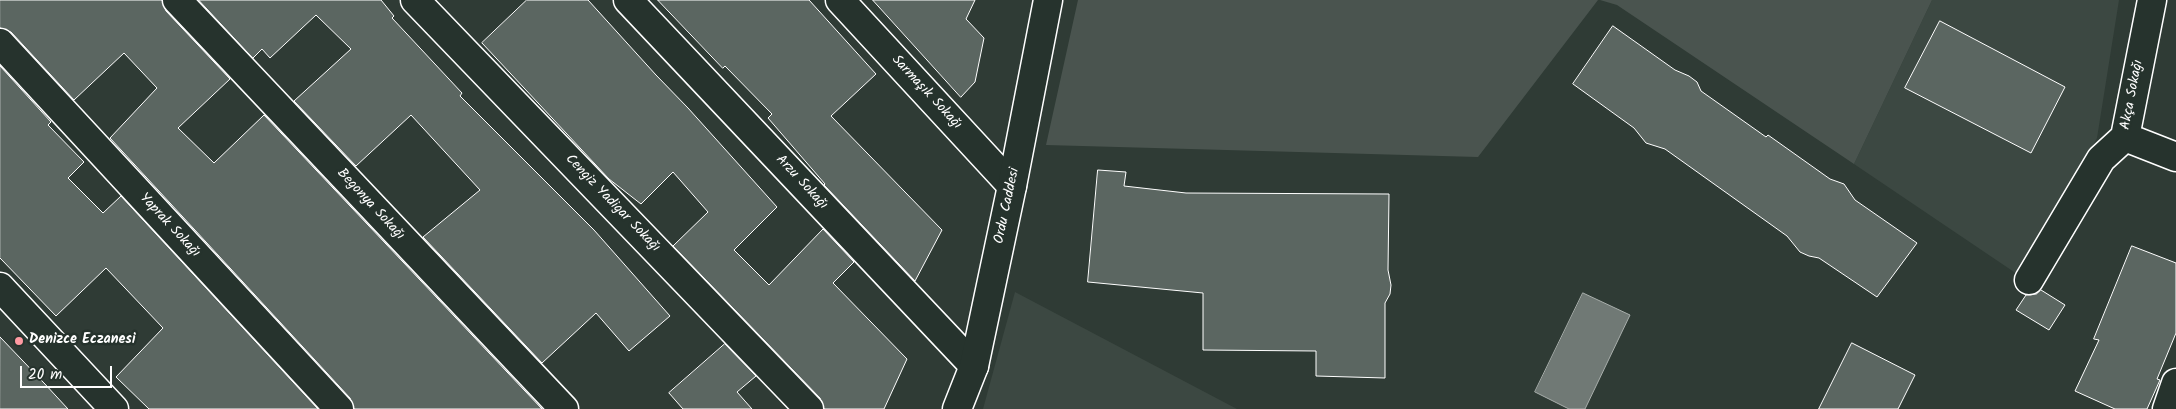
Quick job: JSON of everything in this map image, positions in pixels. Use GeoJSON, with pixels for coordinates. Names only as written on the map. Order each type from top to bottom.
{"type":"FeatureCollection","features":[{"type":"Feature","properties":{"kind":"street","name":"Begonya Sokağı"},"geometry":{"type":"LineString","coordinates":[[177,0],[564,409]]}},
{"type":"Feature","properties":{"kind":"street","name":"Cengiz Yadigar Sokağı"},"geometry":{"type":"LineString","coordinates":[[415,0],[809,409]]}},
{"type":"Feature","properties":{"kind":"street","name":"Arzu Sokağı"},"geometry":{"type":"LineString","coordinates":[[628,0],[974,366]]}},
{"type":"Feature","properties":{"kind":"street","name":"Sarmaşık Sokağı"},"geometry":{"type":"LineString","coordinates":[[840,0],[1012,186]]}},
{"type":"Feature","properties":{"kind":"street","name":"Ordu Caddesi"},"geometry":{"type":"LineString","coordinates":[[957,409],[974,366],[1012,186],[1048,0]]}},
{"type":"Feature","properties":{"kind":"street","name":"Akça Sokağı"},"geometry":{"type":"LineString","coordinates":[[2028,280],[2101,159],[2124,138],[2152,0]]}},
{"type":"Feature","properties":{"kind":"street","name":"Yaprak Sokağı"},"geometry":{"type":"LineString","coordinates":[[0,43],[339,409]]}},
{"type":"Feature","properties":{"kind":"street"},"geometry":{"type":"LineString","coordinates":[[2124,138],[2176,157]]}},
{"type":"Feature","properties":{"kind":"street"},"geometry":{"type":"LineString","coordinates":[[0,287],[114,409]]}},
{"type":"Feature","properties":{"kind":"street"},"geometry":{"type":"LineString","coordinates":[[2167,409],[2176,383]]}},
{"type":"Feature","properties":{"kind":"shaded area"},"geometry":{"type":"Polygon","coordinates":[[[1078,0],[1598,0],[1478,157],[1046,145],[1078,0]]]}},
{"type":"Feature","properties":{"kind":"shaded area"},"geometry":{"type":"Polygon","coordinates":[[[1600,0],[1932,0],[1854,164],[1617,5],[1600,0]]]}},
{"type":"Feature","properties":{"kind":"shaded area"},"geometry":{"type":"Polygon","coordinates":[[[1932,0],[2119,0],[2097,138],[2020,276],[1854,164],[1932,0]]]}},
{"type":"Feature","properties":{"kind":"shaded area"},"geometry":{"type":"Polygon","coordinates":[[[1015,292],[1237,409],[983,409],[1015,292]]]}},
{"type":"Feature","properties":{"kind":"shaded area"},"geometry":{"type":"Polygon","coordinates":[[[1583,293],[1630,315],[1585,409],[1569,409],[1535,392],[1583,293]]]}},
{"type":"Feature","properties":{"kind":"building"},"geometry":{"type":"Polygon","coordinates":[[[0,0],[162,0],[166,11],[230,79],[178,128],[214,163],[264,115],[542,409],[354,409],[350,398],[110,138],[157,88],[124,53],[74,100],[11,32],[0,28],[0,0]]]}},
{"type":"Feature","properties":{"kind":"building"},"geometry":{"type":"Polygon","coordinates":[[[199,0],[381,0],[394,16],[392,18],[462,93],[460,96],[594,230],[670,316],[629,351],[596,313],[542,363],[423,237],[480,190],[411,115],[356,166],[294,101],[351,49],[316,15],[270,58],[262,49],[253,58],[199,0]]]}},
{"type":"Feature","properties":{"kind":"building"},"geometry":{"type":"Polygon","coordinates":[[[527,0],[588,0],[777,207],[734,250],[769,285],[823,229],[854,262],[833,283],[907,359],[884,409],[824,409],[820,398],[673,246],[708,212],[673,172],[641,204],[609,179],[482,43],[527,0]]]}},
{"type":"Feature","properties":{"kind":"building"},"geometry":{"type":"Polygon","coordinates":[[[658,0],[809,0],[876,74],[831,116],[942,230],[915,281],[824,185],[768,118],[772,114],[725,66],[723,68],[658,0]]]}},
{"type":"Feature","properties":{"kind":"building"},"geometry":{"type":"Polygon","coordinates":[[[873,0],[975,0],[966,19],[984,38],[975,82],[961,97],[873,0]]]}},
{"type":"Feature","properties":{"kind":"building"},"geometry":{"type":"Polygon","coordinates":[[[1940,21],[2065,87],[2031,153],[1905,88],[1940,21]]]}},
{"type":"Feature","properties":{"kind":"building"},"geometry":{"type":"Polygon","coordinates":[[[1613,26],[1675,70],[1689,76],[1697,82],[1701,91],[1766,137],[1768,135],[1830,179],[1844,184],[1855,200],[1917,243],[1877,297],[1819,258],[1800,252],[1787,236],[1665,149],[1646,143],[1634,128],[1573,84],[1613,26]]]}},
{"type":"Feature","properties":{"kind":"building"},"geometry":{"type":"Polygon","coordinates":[[[0,66],[51,122],[48,125],[84,162],[68,178],[103,213],[121,196],[318,409],[149,409],[116,377],[163,328],[106,268],[56,316],[0,258],[0,66]]]}},
{"type":"Feature","properties":{"kind":"building"},"geometry":{"type":"Polygon","coordinates":[[[1098,170],[1126,172],[1124,186],[1186,193],[1389,194],[1388,270],[1391,285],[1390,294],[1385,303],[1385,378],[1316,376],[1316,351],[1203,350],[1203,293],[1088,282],[1098,170]]]}},
{"type":"Feature","properties":{"kind":"building"},"geometry":{"type":"Polygon","coordinates":[[[2132,246],[2176,263],[2176,333],[2157,379],[2160,380],[2147,409],[2115,409],[2075,391],[2099,340],[2094,339],[2132,246]]]}},
{"type":"Feature","properties":{"kind":"building"},"geometry":{"type":"Polygon","coordinates":[[[2041,290],[2065,305],[2049,330],[2016,310],[2026,295],[2036,294],[2041,290]]]}},
{"type":"Feature","properties":{"kind":"building"},"geometry":{"type":"Polygon","coordinates":[[[0,337],[44,383],[68,409],[0,409],[0,337]]]}},
{"type":"Feature","properties":{"kind":"building"},"geometry":{"type":"Polygon","coordinates":[[[1852,343],[1915,375],[1898,409],[1819,409],[1852,343]]]}},
{"type":"Feature","properties":{"kind":"building"},"geometry":{"type":"Polygon","coordinates":[[[725,344],[756,376],[737,392],[752,409],[683,409],[669,393],[725,344]]]}},
{"type":"Feature","properties":{"kind":"place","name":"Denizce Eczanesi"},"geometry":{"type":"Point","coordinates":[19,341]}}]}
